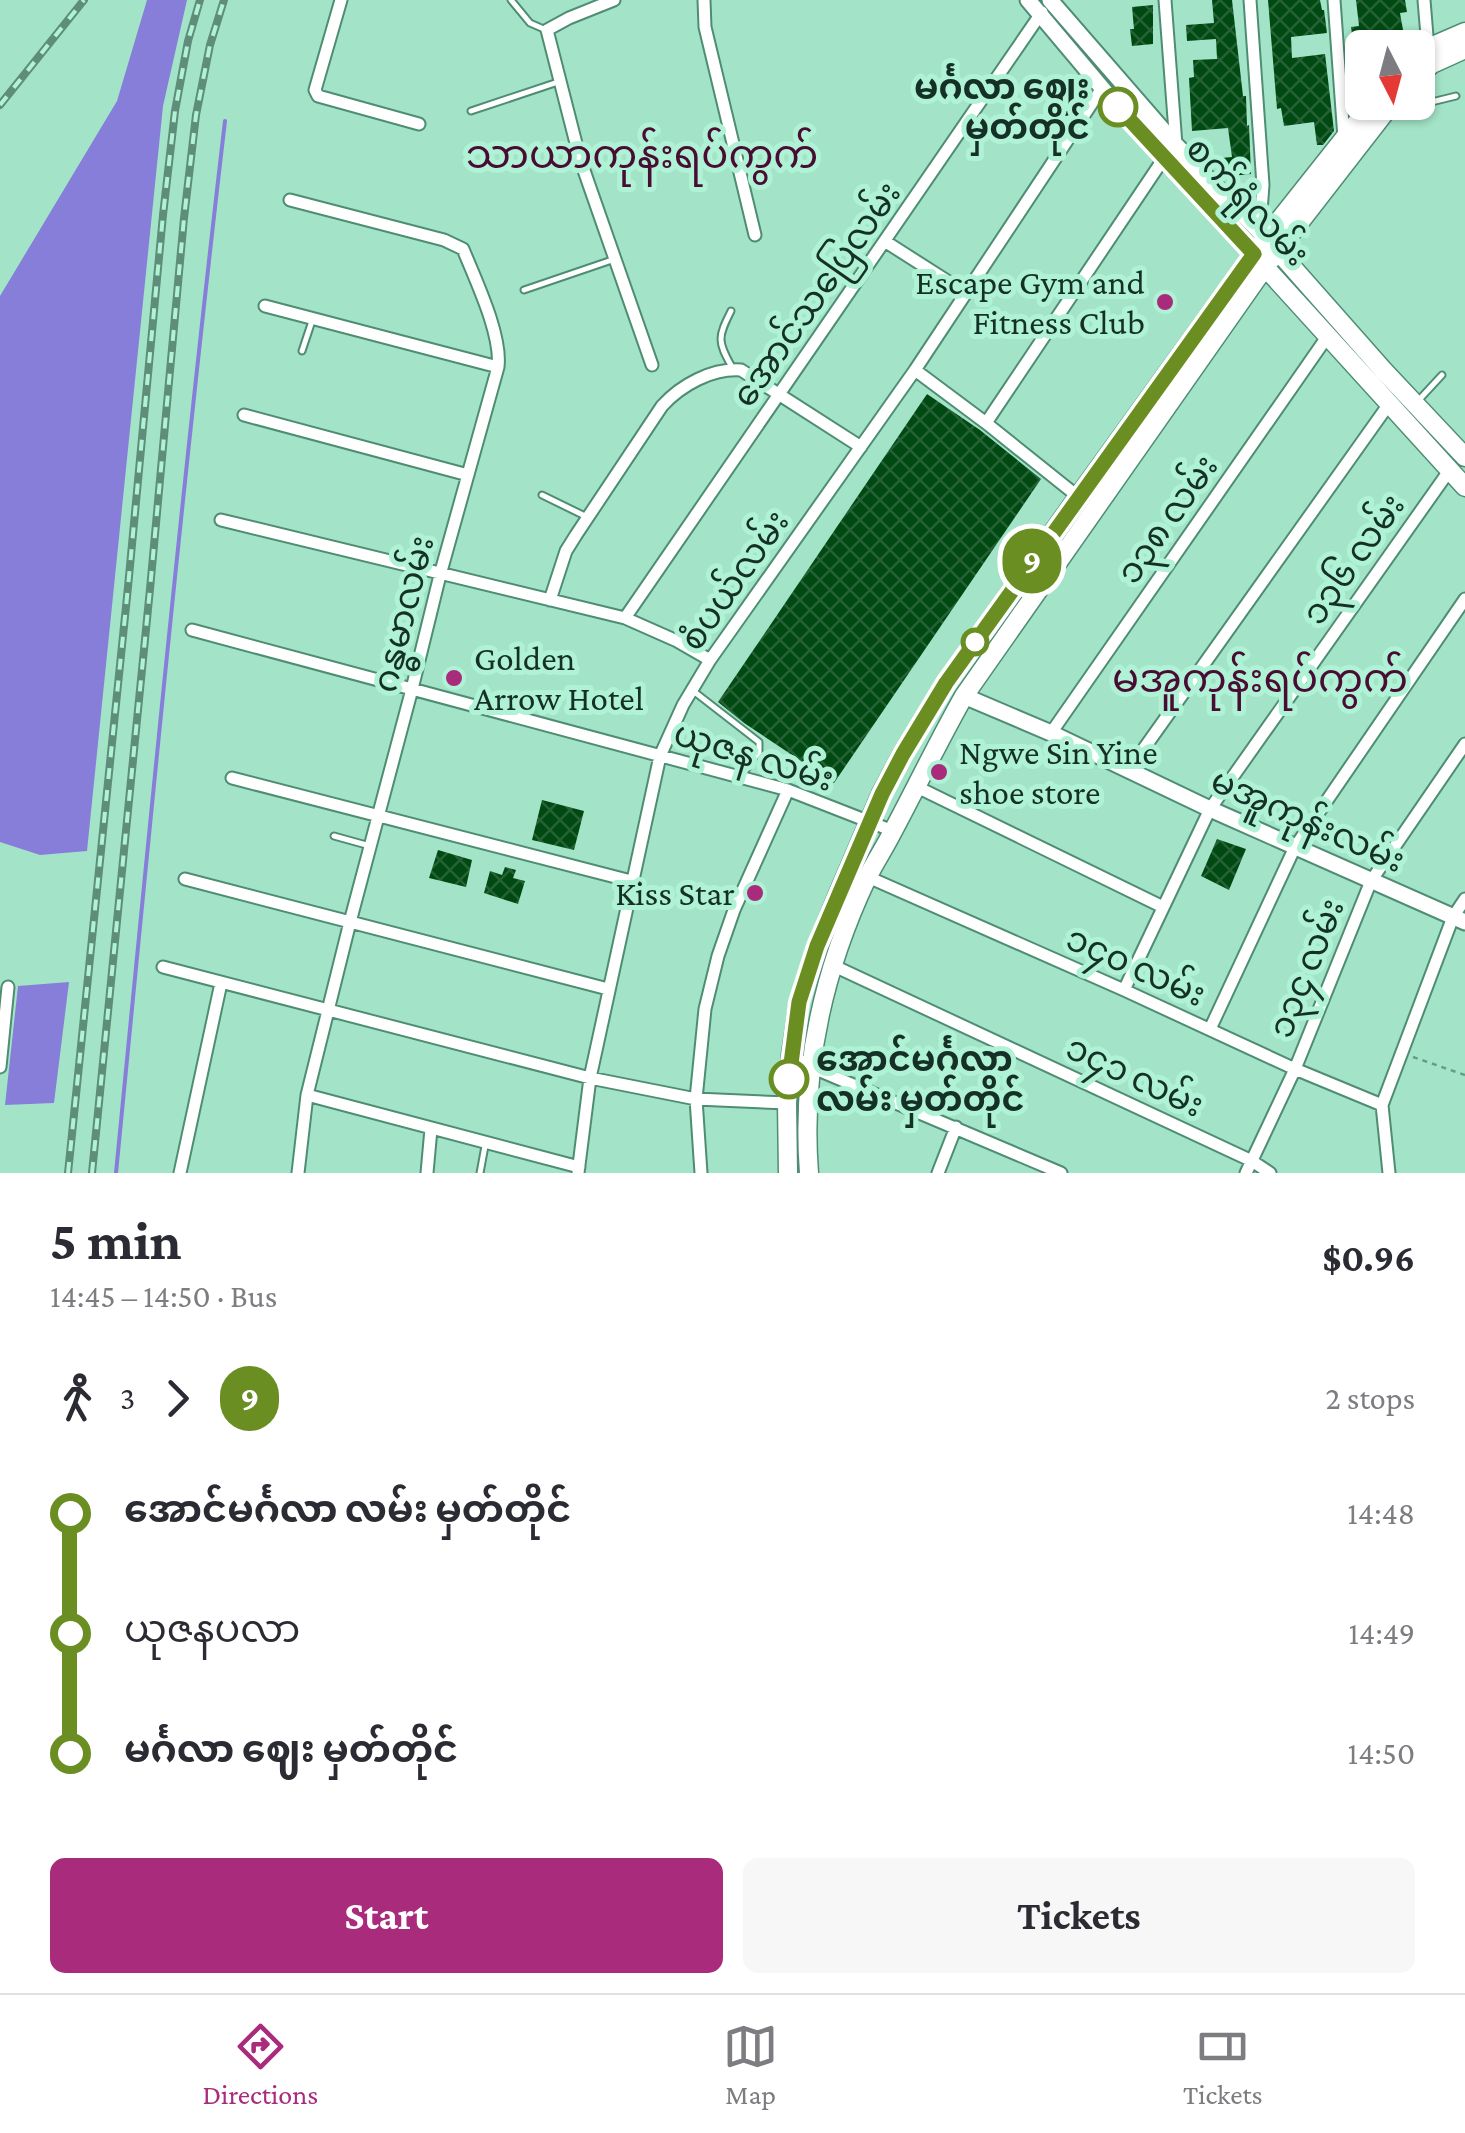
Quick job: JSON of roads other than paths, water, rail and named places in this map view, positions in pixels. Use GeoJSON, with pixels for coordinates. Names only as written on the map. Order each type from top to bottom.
{"type":"FeatureCollection","features":[{"type":"Feature","properties":{"kind":"main road","name":"စက်ရုံလမ်း"},"geometry":{"type":"LineString","coordinates":[[1028,0],[1164,158],[1465,487]]}},
{"type":"Feature","properties":{"kind":"main road","name":"စက်ရုံလမ်း"},"geometry":{"type":"LineString","coordinates":[[1049,0],[1176,145],[1465,457]]}},
{"type":"Feature","properties":{"kind":"main road"},"geometry":{"type":"LineString","coordinates":[[1435,47],[1465,32]]}},
{"type":"Feature","properties":{"kind":"main road"},"geometry":{"type":"LineString","coordinates":[[1435,63],[1465,49]]}},
{"type":"Feature","properties":{"kind":"main road"},"geometry":{"type":"LineString","coordinates":[[810,1173],[807,1103],[820,1010],[832,965],[868,877],[964,696],[1097,510],[1260,260],[1266,238],[1358,120]]}},
{"type":"Feature","properties":{"kind":"main road"},"geometry":{"type":"LineString","coordinates":[[1266,238],[1387,120]]}},
{"type":"Feature","properties":{"kind":"main road"},"geometry":{"type":"LineString","coordinates":[[788,1173],[787,1103],[799,1002],[817,946],[882,794],[946,683],[1078,497],[1260,260]]}},
{"type":"Feature","properties":{"kind":"main road","name":"မအူကုန်းလမ်း"},"geometry":{"type":"LineString","coordinates":[[964,696],[1459,920]]}},
{"type":"Feature","properties":{"kind":"street"},"geometry":{"type":"LineString","coordinates":[[342,0],[314,90],[318,96],[419,124]]}},
{"type":"Feature","properties":{"kind":"street"},"geometry":{"type":"LineString","coordinates":[[614,0],[547,30],[580,159],[652,365]]}},
{"type":"Feature","properties":{"kind":"street"},"geometry":{"type":"LineString","coordinates":[[704,0],[705,26],[756,235]]}},
{"type":"Feature","properties":{"kind":"street","name":"အောင်သပြေလမ်း"},"geometry":{"type":"LineString","coordinates":[[625,618],[1049,0]]}},
{"type":"Feature","properties":{"kind":"street"},"geometry":{"type":"LineString","coordinates":[[1165,0],[1176,145]]}},
{"type":"Feature","properties":{"kind":"street"},"geometry":{"type":"LineString","coordinates":[[1250,0],[1263,186],[1261,212],[1266,238]]}},
{"type":"Feature","properties":{"kind":"street"},"geometry":{"type":"LineString","coordinates":[[1334,0],[1344,138]]}},
{"type":"Feature","properties":{"kind":"street"},"geometry":{"type":"LineString","coordinates":[[1423,30],[1424,0]]}},
{"type":"Feature","properties":{"kind":"street","name":"စံပယ်လမ်း"},"geometry":{"type":"LineString","coordinates":[[579,1170],[590,1078],[660,756],[710,660],[915,370],[1102,88]]}},
{"type":"Feature","properties":{"kind":"street"},"geometry":{"type":"LineString","coordinates":[[986,423],[1164,158]]}},
{"type":"Feature","properties":{"kind":"street","name":"ဂန္ဓမာလမ်း"},"geometry":{"type":"LineString","coordinates":[[290,200],[444,240],[464,250],[498,347],[498,367],[440,575],[307,1096],[298,1173]]}},
{"type":"Feature","properties":{"kind":"street"},"geometry":{"type":"LineString","coordinates":[[886,242],[966,293]]}},
{"type":"Feature","properties":{"kind":"street"},"geometry":{"type":"LineString","coordinates":[[266,306],[498,367]]}},
{"type":"Feature","properties":{"kind":"street","name":"၁၃၈ လမ်း"},"geometry":{"type":"LineString","coordinates":[[1051,733],[1328,337]]}},
{"type":"Feature","properties":{"kind":"street"},"geometry":{"type":"LineString","coordinates":[[550,600],[566,551],[662,406],[674,392],[706,376],[737,370],[861,447]]}},
{"type":"Feature","properties":{"kind":"street"},"geometry":{"type":"LineString","coordinates":[[915,370],[1097,510]]}},
{"type":"Feature","properties":{"kind":"street"},"geometry":{"type":"LineString","coordinates":[[1128,771],[1389,404]]}},
{"type":"Feature","properties":{"kind":"street"},"geometry":{"type":"LineString","coordinates":[[244,416],[468,475]]}},
{"type":"Feature","properties":{"kind":"street","name":"၁၃၆ လမ်း"},"geometry":{"type":"LineString","coordinates":[[1124,990],[1210,809],[1450,470]]}},
{"type":"Feature","properties":{"kind":"street"},"geometry":{"type":"LineString","coordinates":[[221,520],[625,618],[710,660]]}},
{"type":"Feature","properties":{"kind":"street"},"geometry":{"type":"LineString","coordinates":[[1210,1029],[1295,847],[1465,599]]}},
{"type":"Feature","properties":{"kind":"street","name":"ယုဇန လမ်း"},"geometry":{"type":"LineString","coordinates":[[192,630],[788,790],[893,832]]}},
{"type":"Feature","properties":{"kind":"street","name":"၁၃၄ လမ်း"},"geometry":{"type":"LineString","coordinates":[[1249,1167],[1295,1068],[1371,880],[1465,744]]}},
{"type":"Feature","properties":{"kind":"street"},"geometry":{"type":"LineString","coordinates":[[232,778],[631,881]]}},
{"type":"Feature","properties":{"kind":"street"},"geometry":{"type":"LineString","coordinates":[[916,786],[1163,907]]}},
{"type":"Feature","properties":{"kind":"street"},"geometry":{"type":"LineString","coordinates":[[701,1173],[696,1099],[706,1009],[718,956],[734,910],[788,790]]}},
{"type":"Feature","properties":{"kind":"street","name":"၁၄၀ လမ်း"},"geometry":{"type":"LineString","coordinates":[[868,877],[1382,1104]]}},
{"type":"Feature","properties":{"kind":"street"},"geometry":{"type":"LineString","coordinates":[[185,878],[608,990]]}},
{"type":"Feature","properties":{"kind":"street"},"geometry":{"type":"LineString","coordinates":[[1389,1173],[1382,1104],[1465,899]]}},
{"type":"Feature","properties":{"kind":"street","name":"၁၄၁ လမ်း"},"geometry":{"type":"LineString","coordinates":[[832,965],[1249,1167],[1270,1173]]}},
{"type":"Feature","properties":{"kind":"street"},"geometry":{"type":"LineString","coordinates":[[163,966],[590,1078],[696,1099],[787,1103]]}},
{"type":"Feature","properties":{"kind":"street"},"geometry":{"type":"LineString","coordinates":[[180,1173],[221,983]]}},
{"type":"Feature","properties":{"kind":"street"},"geometry":{"type":"LineString","coordinates":[[0,1067],[8,987]]}},
{"type":"Feature","properties":{"kind":"street"},"geometry":{"type":"LineString","coordinates":[[791,1055],[1039,1168],[1061,1173]]}},
{"type":"Feature","properties":{"kind":"street"},"geometry":{"type":"LineString","coordinates":[[307,1096],[579,1170]]}},
{"type":"Feature","properties":{"kind":"street"},"geometry":{"type":"LineString","coordinates":[[938,1173],[956,1127]]}},
{"type":"Feature","properties":{"kind":"street"},"geometry":{"type":"LineString","coordinates":[[427,1173],[431,1129]]}},
{"type":"Feature","properties":{"kind":"lane"},"geometry":{"type":"LineString","coordinates":[[512,0],[530,22],[547,30]]}},
{"type":"Feature","properties":{"kind":"lane"},"geometry":{"type":"LineString","coordinates":[[470,111],[560,82]]}},
{"type":"Feature","properties":{"kind":"lane"},"geometry":{"type":"LineString","coordinates":[[1435,100],[1456,96]]}},
{"type":"Feature","properties":{"kind":"lane"},"geometry":{"type":"LineString","coordinates":[[524,290],[615,259]]}},
{"type":"Feature","properties":{"kind":"lane"},"geometry":{"type":"LineString","coordinates":[[731,311],[720,333],[721,348],[737,370]]}},
{"type":"Feature","properties":{"kind":"lane"},"geometry":{"type":"LineString","coordinates":[[302,351],[313,319]]}},
{"type":"Feature","properties":{"kind":"lane"},"geometry":{"type":"LineString","coordinates":[[1415,404],[1442,375]]}},
{"type":"Feature","properties":{"kind":"lane"},"geometry":{"type":"LineString","coordinates":[[542,494],[587,517]]}},
{"type":"Feature","properties":{"kind":"lane"},"geometry":{"type":"LineString","coordinates":[[692,690],[760,742],[759,752],[741,777]]}},
{"type":"Feature","properties":{"kind":"lane"},"geometry":{"type":"LineString","coordinates":[[334,836],[370,846]]}},
{"type":"Feature","properties":{"kind":"lane"},"geometry":{"type":"LineString","coordinates":[[480,1173],[486,1143]]}},
{"type":"Feature","properties":{"kind":"waterway"},"geometry":{"type":"LineString","coordinates":[[116,1173],[181,515],[225,121]]}},
{"type":"Feature","properties":{"kind":"railway"},"geometry":{"type":"LineString","coordinates":[[0,105],[84,0]]}},
{"type":"Feature","properties":{"kind":"railway"},"geometry":{"type":"LineString","coordinates":[[68,1173],[163,215],[175,111],[200,0]]}},
{"type":"Feature","properties":{"kind":"railway"},"geometry":{"type":"LineString","coordinates":[[92,1173],[184,218],[196,115],[224,0]]}},
{"type":"Feature","properties":{"kind":"place","name":"မင်္ဂလာ ဈေး မှတ်တိုင်"},"geometry":{"type":"Point","coordinates":[1118,107]}},
{"type":"Feature","properties":{"kind":"place","name":"Escape Gym and Fitness Club"},"geometry":{"type":"Point","coordinates":[1165,302]}},
{"type":"Feature","properties":{"kind":"place","name":"Golden Arrow Hotel"},"geometry":{"type":"Point","coordinates":[454,678]}},
{"type":"Feature","properties":{"kind":"place","name":"Ngwe Sin Yine shoe store"},"geometry":{"type":"Point","coordinates":[939,772]}},
{"type":"Feature","properties":{"kind":"place","name":"Kiss Star"},"geometry":{"type":"Point","coordinates":[755,893]}},
{"type":"Feature","properties":{"kind":"place","name":"အောင်မင်္ဂလာ လမ်း မှတ်တိုင်"},"geometry":{"type":"Point","coordinates":[789,1079]}},
{"type":"Feature","properties":{"kind":"district","name":"သာယာကုန်းရပ်ကွက်"},"geometry":{"type":"Point","coordinates":[642,154]}},
{"type":"Feature","properties":{"kind":"district","name":"မအူကုန်းရပ်ကွက်"},"geometry":{"type":"Point","coordinates":[1260,678]}}]}
